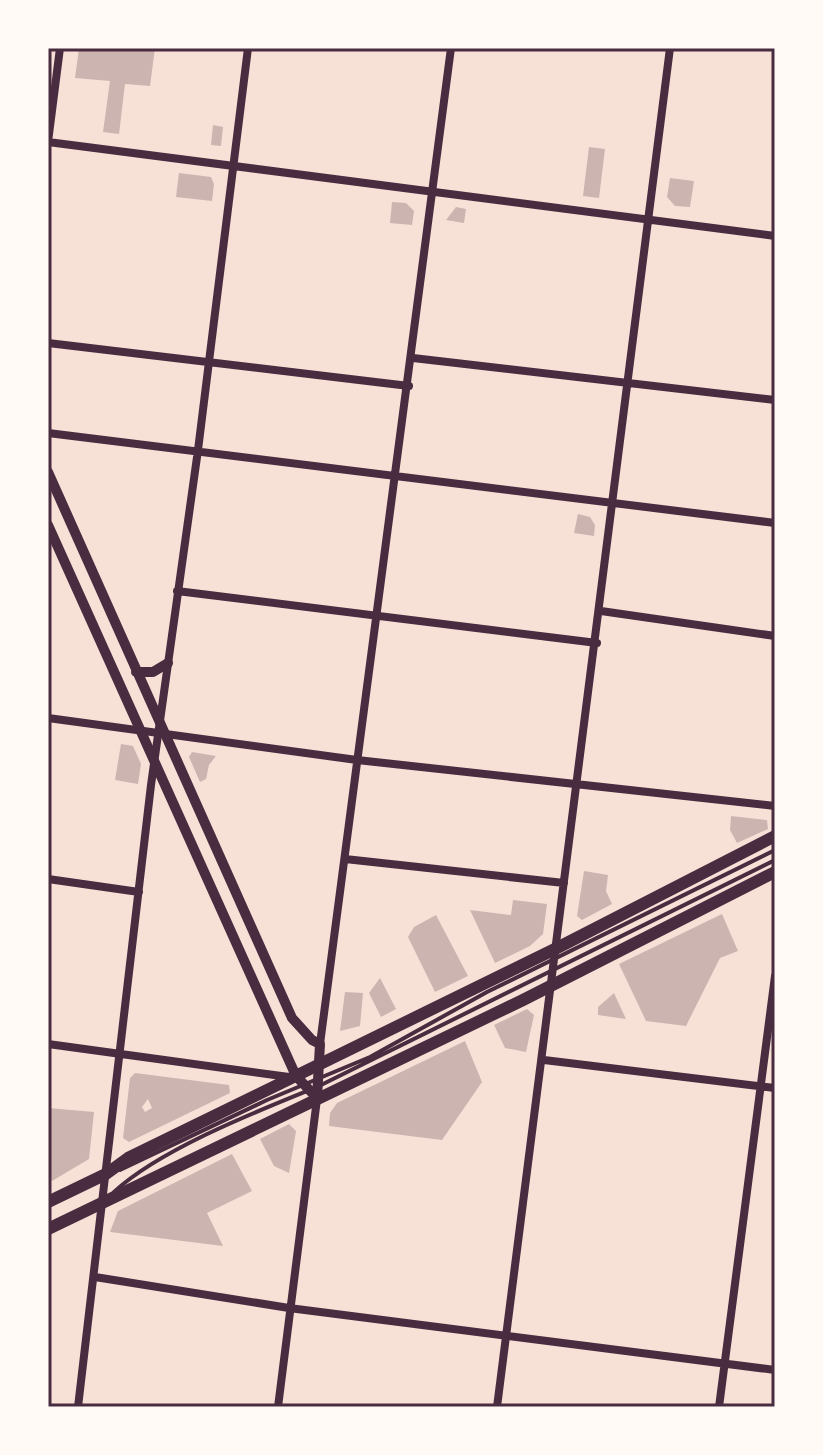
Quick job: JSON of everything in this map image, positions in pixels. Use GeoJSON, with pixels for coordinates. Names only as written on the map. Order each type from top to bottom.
{"type":"FeatureCollection","features":[{"type":"Feature","properties":{"kind":"main road"},"geometry":{"type":"LineString","coordinates":[[48,1229],[103,1202],[312,1082],[775,836]]}},
{"type":"Feature","properties":{"kind":"main road"},"geometry":{"type":"LineString","coordinates":[[48,1202],[106,1174],[128,1158],[553,978],[775,872]]}},
{"type":"Feature","properties":{"kind":"street"},"geometry":{"type":"LineString","coordinates":[[60,48],[48,142],[233,169],[775,236]]}},
{"type":"Feature","properties":{"kind":"street"},"geometry":{"type":"LineString","coordinates":[[78,1407],[155,760],[198,450],[248,48]]}},
{"type":"Feature","properties":{"kind":"street"},"geometry":{"type":"LineString","coordinates":[[278,1407],[312,1082],[320,1044],[379,617],[451,48]]}},
{"type":"Feature","properties":{"kind":"street"},"geometry":{"type":"LineString","coordinates":[[497,1407],[544,1060],[670,48]]}},
{"type":"Feature","properties":{"kind":"street"},"geometry":{"type":"LineString","coordinates":[[48,343],[409,386]]}},
{"type":"Feature","properties":{"kind":"street"},"geometry":{"type":"LineString","coordinates":[[413,358],[775,400]]}},
{"type":"Feature","properties":{"kind":"street"},"geometry":{"type":"LineString","coordinates":[[48,433],[775,523]]}},
{"type":"Feature","properties":{"kind":"street"},"geometry":{"type":"LineString","coordinates":[[48,472],[51,488],[292,1018],[312,1040],[320,1044]]}},
{"type":"Feature","properties":{"kind":"street"},"geometry":{"type":"LineString","coordinates":[[48,525],[155,760],[312,1082]]}},
{"type":"Feature","properties":{"kind":"street"},"geometry":{"type":"LineString","coordinates":[[177,591],[597,643]]}},
{"type":"Feature","properties":{"kind":"street"},"geometry":{"type":"LineString","coordinates":[[601,611],[775,636]]}},
{"type":"Feature","properties":{"kind":"street"},"geometry":{"type":"LineString","coordinates":[[136,672],[153,672],[168,663]]}},
{"type":"Feature","properties":{"kind":"street"},"geometry":{"type":"LineString","coordinates":[[48,718],[161,730],[357,760],[775,806]]}},
{"type":"Feature","properties":{"kind":"street"},"geometry":{"type":"LineString","coordinates":[[345,859],[564,883]]}},
{"type":"Feature","properties":{"kind":"street"},"geometry":{"type":"LineString","coordinates":[[48,879],[139,892]]}},
{"type":"Feature","properties":{"kind":"street"},"geometry":{"type":"LineString","coordinates":[[719,1407],[775,976]]}},
{"type":"Feature","properties":{"kind":"street"},"geometry":{"type":"LineString","coordinates":[[48,1044],[312,1082]]}},
{"type":"Feature","properties":{"kind":"street"},"geometry":{"type":"LineString","coordinates":[[544,1060],[775,1088]]}},
{"type":"Feature","properties":{"kind":"street"},"geometry":{"type":"LineString","coordinates":[[95,1277],[289,1308],[775,1370]]}},
{"type":"Feature","properties":{"kind":"lane"},"geometry":{"type":"LineString","coordinates":[[556,953],[775,850]]}},
{"type":"Feature","properties":{"kind":"lane"},"geometry":{"type":"LineString","coordinates":[[553,978],[775,860]]}},
{"type":"Feature","properties":{"kind":"building"},"geometry":{"type":"Polygon","coordinates":[[[79,48],[155,48],[150,86],[125,84],[119,134],[103,132],[110,81],[75,78],[79,48]]]}},
{"type":"Feature","properties":{"kind":"building"},"geometry":{"type":"Polygon","coordinates":[[[213,125],[223,127],[221,146],[211,145],[213,125]]]}},
{"type":"Feature","properties":{"kind":"building"},"geometry":{"type":"Polygon","coordinates":[[[589,147],[605,149],[599,198],[583,196],[589,147]]]}},
{"type":"Feature","properties":{"kind":"building"},"geometry":{"type":"Polygon","coordinates":[[[179,173],[211,177],[214,184],[212,201],[176,197],[179,173]]]}},
{"type":"Feature","properties":{"kind":"building"},"geometry":{"type":"Polygon","coordinates":[[[670,178],[694,181],[690,207],[675,206],[667,197],[670,178]]]}},
{"type":"Feature","properties":{"kind":"building"},"geometry":{"type":"Polygon","coordinates":[[[392,202],[406,203],[414,211],[412,225],[390,223],[392,202]]]}},
{"type":"Feature","properties":{"kind":"building"},"geometry":{"type":"Polygon","coordinates":[[[456,207],[466,209],[464,223],[446,220],[456,207]]]}},
{"type":"Feature","properties":{"kind":"building"},"geometry":{"type":"Polygon","coordinates":[[[578,514],[590,517],[595,525],[594,536],[574,533],[578,514]]]}},
{"type":"Feature","properties":{"kind":"building"},"geometry":{"type":"Polygon","coordinates":[[[121,744],[133,746],[141,764],[138,784],[115,780],[121,744]]]}},
{"type":"Feature","properties":{"kind":"building"},"geometry":{"type":"Polygon","coordinates":[[[192,752],[216,756],[209,765],[206,779],[200,782],[189,757],[192,752]]]}},
{"type":"Feature","properties":{"kind":"building"},"geometry":{"type":"Polygon","coordinates":[[[731,816],[767,820],[768,829],[737,843],[730,830],[731,816]]]}},
{"type":"Feature","properties":{"kind":"building"},"geometry":{"type":"Polygon","coordinates":[[[584,871],[608,875],[606,891],[612,904],[582,920],[577,916],[584,871]]]}},
{"type":"Feature","properties":{"kind":"building"},"geometry":{"type":"Polygon","coordinates":[[[513,900],[547,904],[543,934],[530,946],[495,963],[470,910],[511,915],[513,900]]]}},
{"type":"Feature","properties":{"kind":"building"},"geometry":{"type":"Polygon","coordinates":[[[722,914],[738,951],[720,958],[686,1026],[646,1021],[619,964],[722,914]]]}},
{"type":"Feature","properties":{"kind":"building"},"geometry":{"type":"Polygon","coordinates":[[[436,915],[468,976],[435,992],[408,937],[414,927],[436,915]]]}},
{"type":"Feature","properties":{"kind":"building"},"geometry":{"type":"Polygon","coordinates":[[[380,978],[396,1009],[381,1017],[369,993],[380,978]]]}},
{"type":"Feature","properties":{"kind":"building"},"geometry":{"type":"Polygon","coordinates":[[[345,992],[363,993],[360,1026],[340,1031],[345,992]]]}},
{"type":"Feature","properties":{"kind":"building"},"geometry":{"type":"Polygon","coordinates":[[[614,993],[626,1019],[598,1015],[598,1007],[614,993]]]}},
{"type":"Feature","properties":{"kind":"building"},"geometry":{"type":"Polygon","coordinates":[[[527,1009],[534,1015],[526,1052],[505,1048],[494,1025],[527,1009]]]}},
{"type":"Feature","properties":{"kind":"building"},"geometry":{"type":"Polygon","coordinates":[[[465,1041],[482,1082],[442,1140],[329,1126],[330,1113],[337,1103],[465,1041]]]}},
{"type":"Feature","properties":{"kind":"building"},"geometry":{"type":"Polygon","coordinates":[[[135,1073],[229,1085],[230,1093],[129,1142],[123,1138],[130,1078],[135,1073]],[[148,1099],[142,1107],[145,1112],[152,1108],[148,1099]]]}},
{"type":"Feature","properties":{"kind":"building"},"geometry":{"type":"Polygon","coordinates":[[[48,1108],[94,1112],[89,1159],[52,1181],[48,1173],[48,1108]]]}},
{"type":"Feature","properties":{"kind":"building"},"geometry":{"type":"Polygon","coordinates":[[[289,1124],[296,1131],[289,1173],[274,1166],[260,1139],[289,1124]]]}},
{"type":"Feature","properties":{"kind":"building"},"geometry":{"type":"Polygon","coordinates":[[[232,1154],[252,1191],[207,1213],[223,1246],[110,1232],[118,1211],[232,1154]]]}}]}
